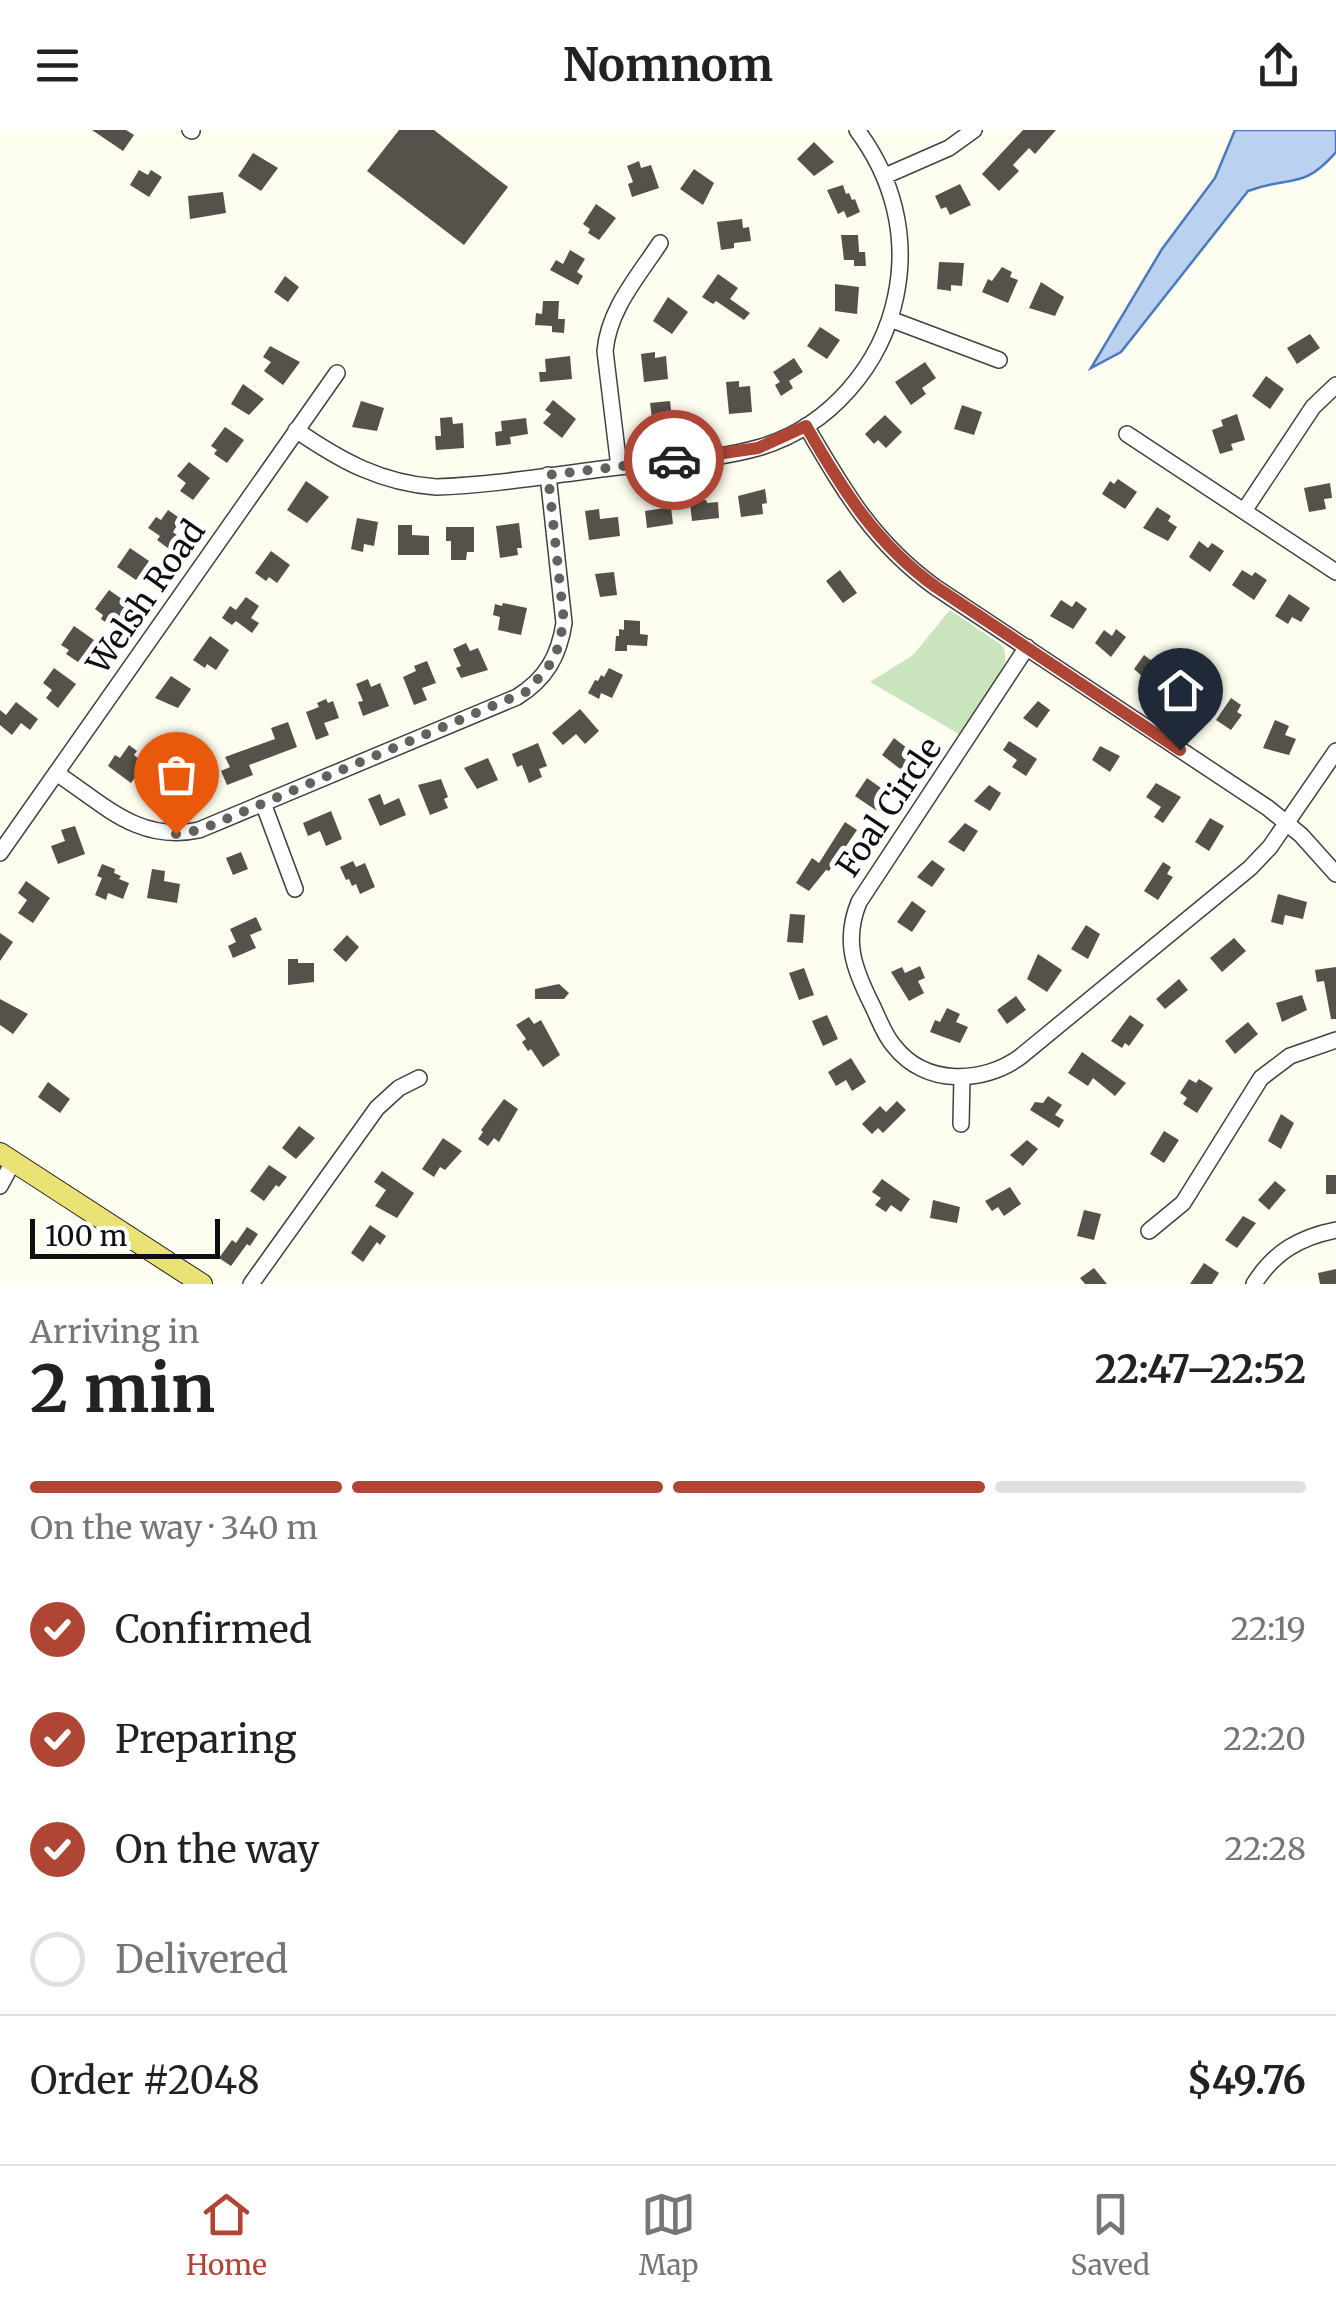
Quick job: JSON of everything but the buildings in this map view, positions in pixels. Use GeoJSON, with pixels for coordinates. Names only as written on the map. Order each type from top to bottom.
{"type":"FeatureCollection","features":[{"type":"Feature","properties":{"kind":"main road"},"geometry":{"type":"LineString","coordinates":[[7,1157],[202,1284]]}},
{"type":"Feature","properties":{"kind":"street"},"geometry":{"type":"LineString","coordinates":[[296,430],[346,463],[401,483],[457,486],[731,454],[772,443],[806,426],[852,387],[872,360],[890,320],[900,279],[896,208],[885,176],[858,130]]}},
{"type":"Feature","properties":{"kind":"street"},"geometry":{"type":"LineString","coordinates":[[885,176],[949,148],[974,130]]}},
{"type":"Feature","properties":{"kind":"street"},"geometry":{"type":"LineString","coordinates":[[619,466],[605,351],[607,335],[618,306],[660,244]]}},
{"type":"Feature","properties":{"kind":"street"},"geometry":{"type":"LineString","coordinates":[[890,320],[999,360]]}},
{"type":"Feature","properties":{"kind":"street","name":"Welsh Road"},"geometry":{"type":"LineString","coordinates":[[0,853],[337,373]]}},
{"type":"Feature","properties":{"kind":"street"},"geometry":{"type":"LineString","coordinates":[[1244,510],[1313,407],[1336,385]]}},
{"type":"Feature","properties":{"kind":"street"},"geometry":{"type":"LineString","coordinates":[[806,426],[849,500],[887,546],[936,587],[1288,823],[1336,874]]}},
{"type":"Feature","properties":{"kind":"street"},"geometry":{"type":"LineString","coordinates":[[1127,434],[1336,572]]}},
{"type":"Feature","properties":{"kind":"street"},"geometry":{"type":"LineString","coordinates":[[56,773],[128,822],[162,834],[200,830],[517,697],[541,678],[555,658],[564,622],[548,475]]}},
{"type":"Feature","properties":{"kind":"street","name":"Foal Circle"},"geometry":{"type":"LineString","coordinates":[[962,1077],[926,1071],[896,1049],[856,973],[849,934],[859,902],[1027,647]]}},
{"type":"Feature","properties":{"kind":"street"},"geometry":{"type":"LineString","coordinates":[[961,1124],[962,1077],[992,1074],[1020,1056],[1250,868],[1288,823],[1336,751]]}},
{"type":"Feature","properties":{"kind":"street"},"geometry":{"type":"LineString","coordinates":[[263,804],[295,890]]}},
{"type":"Feature","properties":{"kind":"street"},"geometry":{"type":"LineString","coordinates":[[1149,1231],[1183,1202],[1262,1078],[1290,1056],[1336,1040]]}},
{"type":"Feature","properties":{"kind":"street"},"geometry":{"type":"LineString","coordinates":[[251,1284],[377,1108],[399,1088],[418,1078]]}},
{"type":"Feature","properties":{"kind":"street"},"geometry":{"type":"LineString","coordinates":[[0,1186],[7,1157]]}},
{"type":"Feature","properties":{"kind":"street"},"geometry":{"type":"LineString","coordinates":[[1254,1284],[1268,1264],[1291,1245],[1336,1230]]}},
{"type":"Feature","properties":{"kind":"green space"},"geometry":{"type":"Polygon","coordinates":[[[950,610],[1003,646],[1005,657],[999,681],[959,734],[870,682],[913,655],[950,610]]]}},
{"type":"Feature","properties":{"kind":"water"},"geometry":{"type":"Polygon","coordinates":[[[1235,130],[1336,130],[1336,152],[1305,177],[1248,191],[1121,352],[1091,368],[1162,249],[1215,178],[1235,130]]]}},
{"type":"Feature","properties":{"kind":"way so far"},"geometry":{"type":"LineString","coordinates":[[176,834],[200,830],[528,691],[555,658],[564,622],[548,475],[674,460]]}},
{"type":"Feature","properties":{"kind":"route"},"geometry":{"type":"LineString","coordinates":[[674,460],[758,448],[806,426],[849,500],[873,532],[905,563],[1180,750]]}}]}
